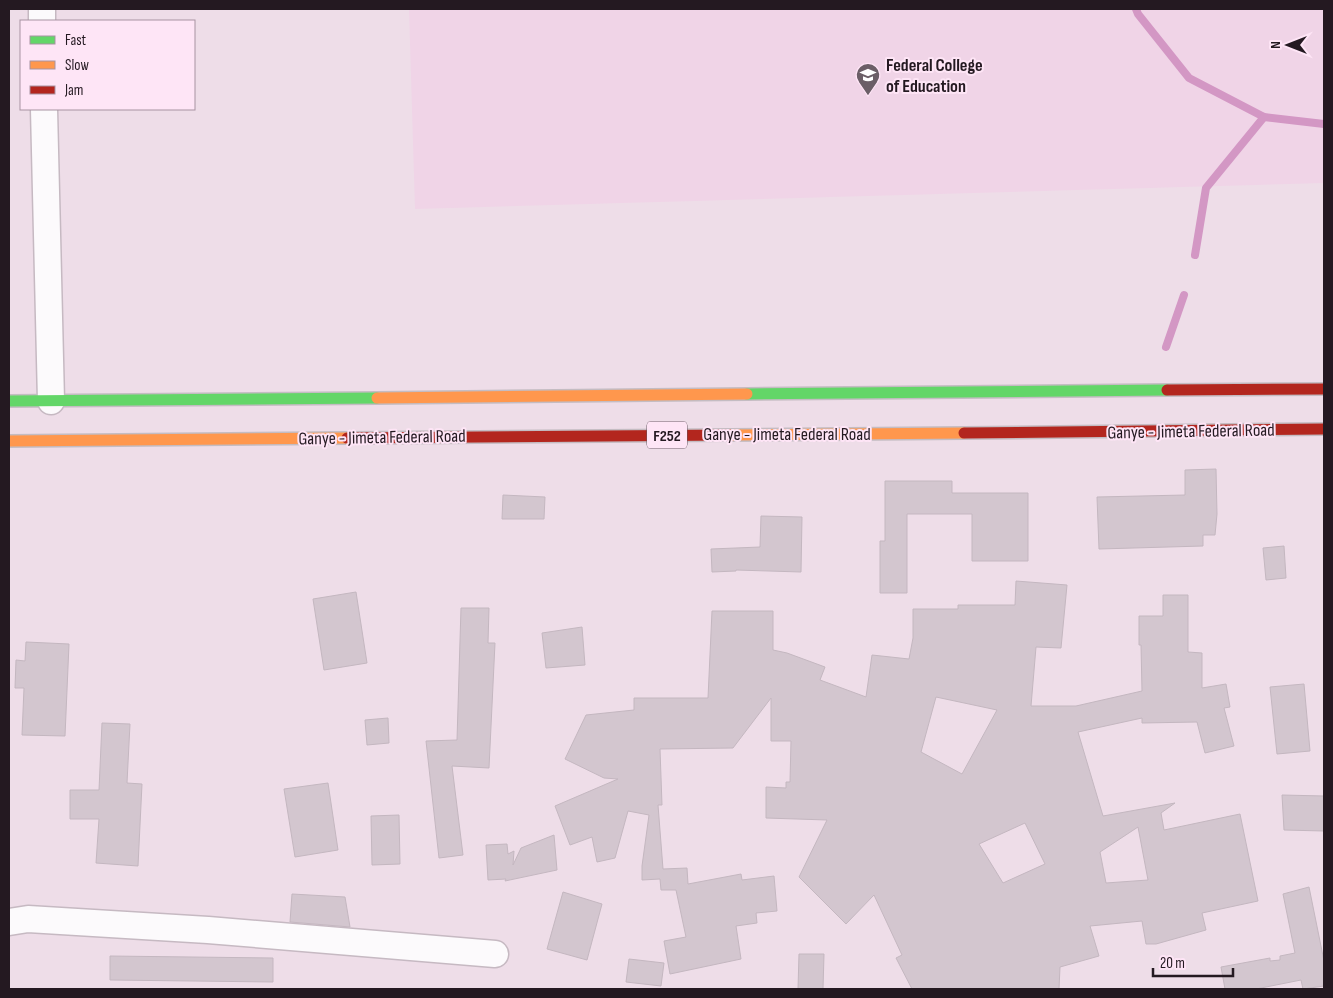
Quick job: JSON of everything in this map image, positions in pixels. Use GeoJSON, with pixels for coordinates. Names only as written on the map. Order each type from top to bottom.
{"type":"FeatureCollection","features":[{"type":"Feature","properties":{"kind":"main road"},"geometry":{"type":"LineString","coordinates":[[9,401],[356,402],[1324,389]]}},
{"type":"Feature","properties":{"kind":"main road","name":"Ganye - Jimeta Federal Road"},"geometry":{"type":"LineString","coordinates":[[9,441],[356,432],[991,434],[1324,429]]}},
{"type":"Feature","properties":{"kind":"street"},"geometry":{"type":"LineString","coordinates":[[44,110],[50,401]]}},
{"type":"Feature","properties":{"kind":"street"},"geometry":{"type":"LineString","coordinates":[[9,922],[28,919],[208,930],[495,954]]}},
{"type":"Feature","properties":{"kind":"shaded area","name":"Federal College of Education"},"geometry":{"type":"Polygon","coordinates":[[[409,9],[1324,9],[1324,183],[415,209],[409,9]]]}},
{"type":"Feature","properties":{"kind":"building"},"geometry":{"type":"Polygon","coordinates":[[[1216,469],[1217,514],[1215,535],[1203,535],[1203,546],[1099,549],[1097,497],[1185,495],[1185,470],[1216,469]]]}},
{"type":"Feature","properties":{"kind":"building"},"geometry":{"type":"Polygon","coordinates":[[[885,481],[952,481],[952,493],[1028,493],[1028,561],[972,561],[972,514],[907,514],[907,593],[880,593],[880,541],[885,541],[885,481]]]}},
{"type":"Feature","properties":{"kind":"building"},"geometry":{"type":"Polygon","coordinates":[[[503,495],[545,497],[544,519],[502,519],[503,495]]]}},
{"type":"Feature","properties":{"kind":"building"},"geometry":{"type":"Polygon","coordinates":[[[761,516],[802,517],[801,572],[736,570],[712,572],[711,549],[760,547],[761,516]]]}},
{"type":"Feature","properties":{"kind":"building"},"geometry":{"type":"Polygon","coordinates":[[[1284,546],[1286,578],[1266,580],[1263,548],[1284,546]]]}},
{"type":"Feature","properties":{"kind":"building"},"geometry":{"type":"Polygon","coordinates":[[[1016,581],[1067,585],[1061,648],[1036,647],[1031,706],[1076,706],[1142,691],[1139,616],[1163,616],[1163,595],[1188,595],[1188,652],[1202,653],[1202,688],[1226,684],[1230,707],[1224,708],[1234,746],[1205,753],[1197,722],[1142,723],[1142,718],[1078,732],[1103,816],[1175,803],[1161,813],[1164,830],[1240,814],[1258,901],[1202,913],[1206,930],[1156,944],[1146,944],[1142,921],[1090,926],[1099,956],[1060,967],[1059,989],[912,989],[896,958],[902,955],[874,895],[846,924],[799,877],[827,820],[766,818],[766,787],[786,788],[786,782],[790,782],[791,741],[771,741],[771,698],[733,748],[660,749],[662,805],[658,805],[663,869],[687,868],[688,884],[741,874],[742,880],[774,876],[777,911],[756,913],[757,923],[736,926],[741,959],[670,974],[664,941],[686,937],[676,890],[661,890],[660,879],[642,880],[649,815],[628,811],[615,858],[597,862],[592,837],[570,845],[555,806],[618,779],[604,778],[565,759],[586,715],[634,710],[634,698],[708,698],[712,611],[773,611],[773,650],[825,667],[820,680],[866,697],[872,655],[909,659],[913,638],[913,609],[958,609],[958,605],[1015,605],[1016,581]],[[936,697],[921,752],[962,774],[997,710],[936,697]],[[1025,823],[979,844],[1003,883],[1045,864],[1025,823]],[[1138,827],[1100,852],[1106,883],[1148,880],[1138,827]]]}},
{"type":"Feature","properties":{"kind":"building"},"geometry":{"type":"Polygon","coordinates":[[[356,592],[367,663],[324,670],[313,599],[356,592]]]}},
{"type":"Feature","properties":{"kind":"building"},"geometry":{"type":"Polygon","coordinates":[[[461,608],[489,608],[488,643],[495,643],[489,768],[452,766],[463,855],[439,858],[426,741],[457,740],[461,608]]]}},
{"type":"Feature","properties":{"kind":"building"},"geometry":{"type":"Polygon","coordinates":[[[582,627],[585,665],[546,668],[542,633],[582,627]]]}},
{"type":"Feature","properties":{"kind":"building"},"geometry":{"type":"Polygon","coordinates":[[[26,642],[69,644],[65,736],[22,735],[24,688],[15,688],[16,660],[25,661],[26,642]]]}},
{"type":"Feature","properties":{"kind":"building"},"geometry":{"type":"Polygon","coordinates":[[[1304,684],[1310,751],[1277,754],[1270,687],[1304,684]]]}},
{"type":"Feature","properties":{"kind":"building"},"geometry":{"type":"Polygon","coordinates":[[[388,718],[389,743],[367,745],[365,720],[388,718]]]}},
{"type":"Feature","properties":{"kind":"building"},"geometry":{"type":"Polygon","coordinates":[[[102,723],[130,724],[127,783],[142,784],[138,866],[96,863],[99,819],[70,819],[70,790],[99,790],[102,723]]]}},
{"type":"Feature","properties":{"kind":"building"},"geometry":{"type":"Polygon","coordinates":[[[328,783],[338,850],[295,857],[284,789],[328,783]]]}},
{"type":"Feature","properties":{"kind":"building"},"geometry":{"type":"Polygon","coordinates":[[[1282,795],[1324,796],[1324,831],[1284,830],[1282,795]]]}},
{"type":"Feature","properties":{"kind":"building"},"geometry":{"type":"Polygon","coordinates":[[[399,815],[400,864],[372,865],[371,816],[399,815]]]}},
{"type":"Feature","properties":{"kind":"building"},"geometry":{"type":"Polygon","coordinates":[[[554,835],[557,870],[505,881],[506,879],[488,880],[486,845],[507,844],[508,854],[514,851],[513,865],[521,848],[554,835]]]}},
{"type":"Feature","properties":{"kind":"building"},"geometry":{"type":"Polygon","coordinates":[[[1309,887],[1324,961],[1324,986],[1303,989],[1301,980],[1256,989],[1225,989],[1221,967],[1270,958],[1270,961],[1280,960],[1280,956],[1295,953],[1283,894],[1309,887]]]}},
{"type":"Feature","properties":{"kind":"building"},"geometry":{"type":"Polygon","coordinates":[[[563,892],[602,904],[587,960],[547,949],[563,892]]]}},
{"type":"Feature","properties":{"kind":"building"},"geometry":{"type":"Polygon","coordinates":[[[292,894],[345,897],[350,927],[290,922],[292,894]]]}},
{"type":"Feature","properties":{"kind":"building"},"geometry":{"type":"Polygon","coordinates":[[[799,954],[824,954],[823,989],[798,989],[799,954]]]}},
{"type":"Feature","properties":{"kind":"building"},"geometry":{"type":"Polygon","coordinates":[[[110,956],[273,958],[273,982],[110,980],[110,956]]]}},
{"type":"Feature","properties":{"kind":"building"},"geometry":{"type":"Polygon","coordinates":[[[629,959],[664,963],[661,986],[626,982],[629,959]]]}},
{"type":"Feature","properties":{"kind":"waterway"},"geometry":{"type":"LineString","coordinates":[[1136,9],[1189,78],[1264,117],[1324,124]]}},
{"type":"Feature","properties":{"kind":"waterway"},"geometry":{"type":"LineString","coordinates":[[1195,255],[1206,188],[1264,117]]}},
{"type":"Feature","properties":{"kind":"waterway"},"geometry":{"type":"LineString","coordinates":[[1166,347],[1184,295]]}},
{"type":"Feature","properties":{"kind":"traffic: fast"},"geometry":{"type":"LineString","coordinates":[[747,394],[1167,390]]}},
{"type":"Feature","properties":{"kind":"traffic: fast"},"geometry":{"type":"LineString","coordinates":[[9,401],[377,398]]}},
{"type":"Feature","properties":{"kind":"traffic: slow"},"geometry":{"type":"LineString","coordinates":[[377,398],[747,394]]}},
{"type":"Feature","properties":{"kind":"traffic: slow"},"geometry":{"type":"LineString","coordinates":[[730,435],[964,433]]}},
{"type":"Feature","properties":{"kind":"traffic: slow"},"geometry":{"type":"LineString","coordinates":[[9,441],[347,438]]}},
{"type":"Feature","properties":{"kind":"traffic: jam"},"geometry":{"type":"LineString","coordinates":[[1167,390],[1324,389]]}},
{"type":"Feature","properties":{"kind":"traffic: jam"},"geometry":{"type":"LineString","coordinates":[[964,433],[1324,429]]}},
{"type":"Feature","properties":{"kind":"traffic: jam"},"geometry":{"type":"LineString","coordinates":[[347,438],[730,435]]}},
{"type":"Feature","properties":{"kind":"place","name":"Federal College of Education"},"geometry":{"type":"Point","coordinates":[868,96]}}]}
